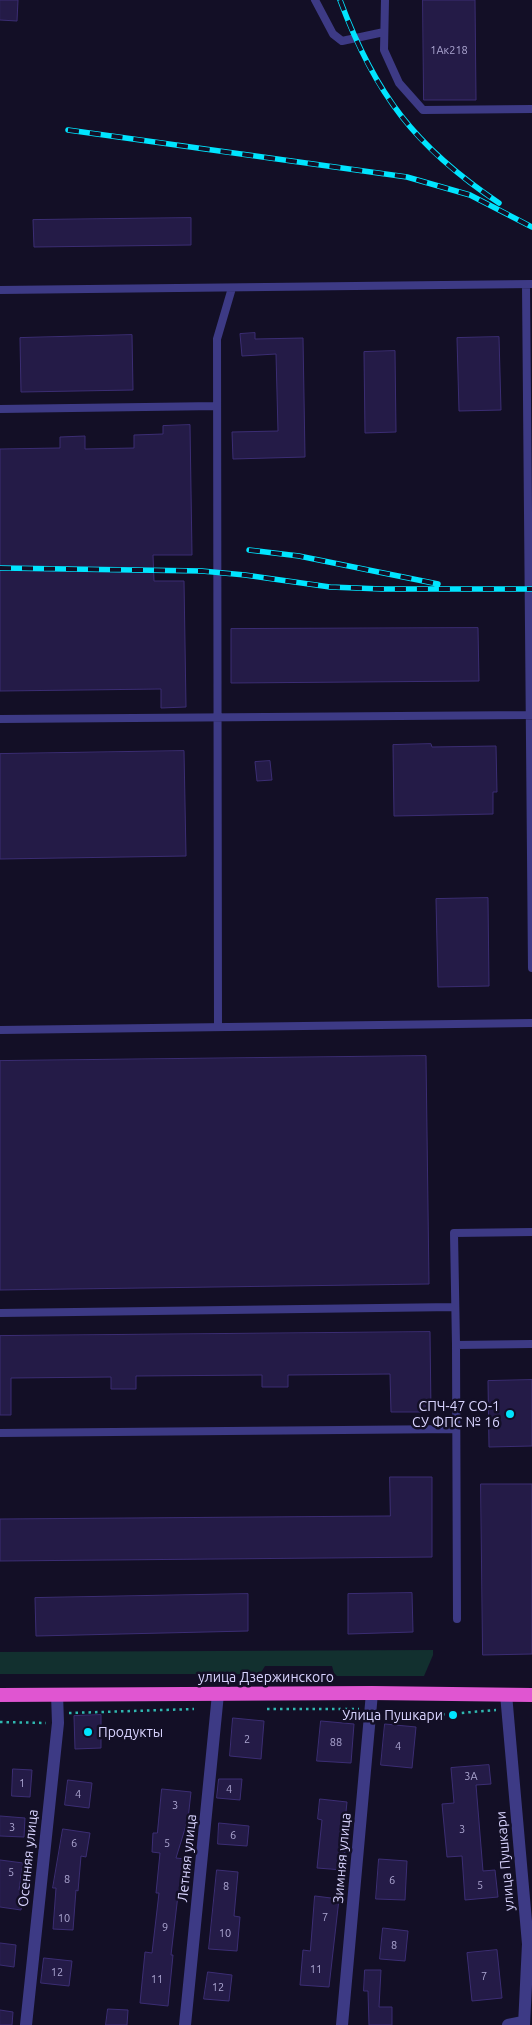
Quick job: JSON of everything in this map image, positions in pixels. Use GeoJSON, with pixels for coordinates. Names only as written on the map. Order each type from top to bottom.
{"type":"FeatureCollection","features":[{"type":"Feature","properties":{"kind":"highway","name":"улица Дзержинского"},"geometry":{"type":"LineString","coordinates":[[0,1695],[372,1693],[532,1695]]}},
{"type":"Feature","properties":{"kind":"street","name":"Зимняя улица"},"geometry":{"type":"LineString","coordinates":[[342,2025],[372,1693]]}},
{"type":"Feature","properties":{"kind":"street","name":"Осенняя улица"},"geometry":{"type":"LineString","coordinates":[[26,2025],[58,1722],[57,1694]]}},
{"type":"Feature","properties":{"kind":"street","name":"Летняя улица"},"geometry":{"type":"LineString","coordinates":[[185,2025],[218,1694]]}},
{"type":"Feature","properties":{"kind":"street","name":"улица Пушкари"},"geometry":{"type":"LineString","coordinates":[[506,1694],[528,1944],[523,2024]]}},
{"type":"Feature","properties":{"kind":"street"},"geometry":{"type":"LineString","coordinates":[[508,2025],[523,2024]]}},
{"type":"Feature","properties":{"kind":"lane"},"geometry":{"type":"LineString","coordinates":[[315,0],[333,34],[342,41],[384,32]]}},
{"type":"Feature","properties":{"kind":"lane"},"geometry":{"type":"LineString","coordinates":[[385,0],[384,50],[399,82],[424,110],[532,109]]}},
{"type":"Feature","properties":{"kind":"lane"},"geometry":{"type":"LineString","coordinates":[[0,290],[529,284],[532,968]]}},
{"type":"Feature","properties":{"kind":"lane"},"geometry":{"type":"LineString","coordinates":[[218,1027],[217,339],[232,288]]}},
{"type":"Feature","properties":{"kind":"lane"},"geometry":{"type":"LineString","coordinates":[[0,409],[217,406]]}},
{"type":"Feature","properties":{"kind":"lane"},"geometry":{"type":"LineString","coordinates":[[0,718],[531,715]]}},
{"type":"Feature","properties":{"kind":"lane"},"geometry":{"type":"LineString","coordinates":[[0,1030],[532,1022]]}},
{"type":"Feature","properties":{"kind":"lane"},"geometry":{"type":"LineString","coordinates":[[457,1619],[454,1233],[532,1232]]}},
{"type":"Feature","properties":{"kind":"lane"},"geometry":{"type":"LineString","coordinates":[[0,1313],[455,1307]]}},
{"type":"Feature","properties":{"kind":"lane"},"geometry":{"type":"LineString","coordinates":[[456,1345],[532,1344]]}},
{"type":"Feature","properties":{"kind":"lane"},"geometry":{"type":"LineString","coordinates":[[0,1432],[456,1429]]}},
{"type":"Feature","properties":{"kind":"path"},"geometry":{"type":"LineString","coordinates":[[0,1722],[58,1722],[65,1713],[217,1709]]}},
{"type":"Feature","properties":{"kind":"path"},"geometry":{"type":"LineString","coordinates":[[265,1709],[370,1710],[437,1715],[506,1709]]}},
{"type":"Feature","properties":{"kind":"green space"},"geometry":{"type":"Polygon","coordinates":[[[433,1650],[433,1655],[424,1676],[337,1676],[332,1666],[265,1666],[260,1674],[0,1674],[0,1652],[433,1650]]]}},
{"type":"Feature","properties":{"kind":"building"},"geometry":{"type":"Polygon","coordinates":[[[0,0],[18,0],[17,21],[0,20],[0,0]]]}},
{"type":"Feature","properties":{"kind":"building"},"geometry":{"type":"Polygon","coordinates":[[[423,0],[475,0],[476,100],[424,100],[423,0]]]}},
{"type":"Feature","properties":{"kind":"building"},"geometry":{"type":"Polygon","coordinates":[[[191,218],[191,245],[34,247],[33,220],[191,218]]]}},
{"type":"Feature","properties":{"kind":"building"},"geometry":{"type":"Polygon","coordinates":[[[255,333],[255,339],[303,338],[305,457],[233,459],[232,432],[278,431],[276,354],[242,356],[240,334],[255,333]]]}},
{"type":"Feature","properties":{"kind":"building"},"geometry":{"type":"Polygon","coordinates":[[[132,335],[133,390],[21,392],[20,338],[132,335]]]}},
{"type":"Feature","properties":{"kind":"building"},"geometry":{"type":"Polygon","coordinates":[[[499,337],[501,410],[459,411],[457,338],[499,337]]]}},
{"type":"Feature","properties":{"kind":"building"},"geometry":{"type":"Polygon","coordinates":[[[395,351],[396,432],[365,433],[364,352],[395,351]]]}},
{"type":"Feature","properties":{"kind":"building"},"geometry":{"type":"Polygon","coordinates":[[[190,425],[192,555],[153,555],[154,581],[184,581],[186,707],[161,708],[161,689],[0,691],[0,449],[60,448],[60,437],[85,436],[85,449],[134,448],[134,435],[163,434],[163,426],[190,425]]]}},
{"type":"Feature","properties":{"kind":"building"},"geometry":{"type":"Polygon","coordinates":[[[478,628],[479,681],[231,683],[231,629],[478,628]]]}},
{"type":"Feature","properties":{"kind":"building"},"geometry":{"type":"Polygon","coordinates":[[[431,744],[432,747],[496,746],[497,792],[493,792],[493,814],[394,816],[393,745],[431,744]]]}},
{"type":"Feature","properties":{"kind":"building"},"geometry":{"type":"Polygon","coordinates":[[[184,751],[186,856],[0,859],[0,754],[184,751]]]}},
{"type":"Feature","properties":{"kind":"building"},"geometry":{"type":"Polygon","coordinates":[[[270,761],[272,780],[257,781],[255,762],[270,761]]]}},
{"type":"Feature","properties":{"kind":"building"},"geometry":{"type":"Polygon","coordinates":[[[488,898],[489,986],[438,987],[436,899],[488,898]]]}},
{"type":"Feature","properties":{"kind":"building"},"geometry":{"type":"Polygon","coordinates":[[[426,1056],[429,1284],[0,1290],[0,1061],[426,1056]]]}},
{"type":"Feature","properties":{"kind":"building"},"geometry":{"type":"Polygon","coordinates":[[[430,1332],[431,1412],[391,1412],[390,1374],[288,1375],[288,1387],[262,1387],[262,1375],[136,1376],[136,1389],[111,1389],[111,1377],[11,1378],[11,1415],[0,1415],[0,1336],[430,1332]]]}},
{"type":"Feature","properties":{"kind":"building","name":"СПЧ-47 СО-1 СУ ФПС № 16"},"geometry":{"type":"Polygon","coordinates":[[[532,1380],[532,1446],[489,1447],[488,1381],[532,1380]]]}},
{"type":"Feature","properties":{"kind":"building"},"geometry":{"type":"Polygon","coordinates":[[[390,1477],[432,1477],[432,1557],[0,1561],[0,1519],[390,1516],[390,1477]]]}},
{"type":"Feature","properties":{"kind":"building"},"geometry":{"type":"Polygon","coordinates":[[[481,1484],[532,1484],[532,1654],[483,1655],[481,1484]]]}},
{"type":"Feature","properties":{"kind":"building"},"geometry":{"type":"Polygon","coordinates":[[[412,1593],[413,1632],[348,1634],[348,1594],[412,1593]]]}},
{"type":"Feature","properties":{"kind":"building"},"geometry":{"type":"Polygon","coordinates":[[[248,1594],[248,1631],[36,1636],[35,1598],[248,1594]]]}},
{"type":"Feature","properties":{"kind":"building","name":"Продукты"},"geometry":{"type":"Polygon","coordinates":[[[101,1715],[101,1748],[75,1749],[74,1716],[101,1715]]]}},
{"type":"Feature","properties":{"kind":"building"},"geometry":{"type":"Polygon","coordinates":[[[233,1718],[264,1721],[261,1759],[230,1756],[233,1718]]]}},
{"type":"Feature","properties":{"kind":"building"},"geometry":{"type":"Polygon","coordinates":[[[321,1721],[354,1724],[351,1763],[317,1761],[321,1721]]]}},
{"type":"Feature","properties":{"kind":"building"},"geometry":{"type":"Polygon","coordinates":[[[385,1724],[416,1727],[412,1768],[381,1765],[385,1724]]]}},
{"type":"Feature","properties":{"kind":"building"},"geometry":{"type":"Polygon","coordinates":[[[489,1765],[491,1784],[476,1785],[483,1871],[495,1870],[498,1897],[465,1900],[462,1856],[447,1857],[442,1804],[454,1803],[451,1768],[489,1765]]]}},
{"type":"Feature","properties":{"kind":"building"},"geometry":{"type":"Polygon","coordinates":[[[13,1769],[32,1770],[30,1797],[12,1796],[13,1769]]]}},
{"type":"Feature","properties":{"kind":"building"},"geometry":{"type":"Polygon","coordinates":[[[219,1779],[242,1779],[240,1800],[217,1798],[219,1779]]]}},
{"type":"Feature","properties":{"kind":"building"},"geometry":{"type":"Polygon","coordinates":[[[68,1780],[92,1783],[89,1808],[65,1805],[68,1780]]]}},
{"type":"Feature","properties":{"kind":"building"},"geometry":{"type":"Polygon","coordinates":[[[162,1789],[191,1792],[188,1819],[176,1858],[185,1859],[182,1895],[178,1895],[171,1955],[173,1955],[168,2006],[140,2003],[145,1952],[152,1953],[159,1893],[156,1893],[160,1853],[152,1852],[153,1833],[157,1833],[162,1789]]]}},
{"type":"Feature","properties":{"kind":"building"},"geometry":{"type":"Polygon","coordinates":[[[320,1799],[347,1802],[343,1841],[346,1841],[343,1870],[317,1868],[322,1820],[318,1819],[320,1799]]]}},
{"type":"Feature","properties":{"kind":"building"},"geometry":{"type":"Polygon","coordinates":[[[0,1816],[25,1818],[24,1837],[0,1836],[0,1816]]]}},
{"type":"Feature","properties":{"kind":"building"},"geometry":{"type":"Polygon","coordinates":[[[219,1823],[249,1826],[247,1846],[218,1844],[219,1823]]]}},
{"type":"Feature","properties":{"kind":"building"},"geometry":{"type":"Polygon","coordinates":[[[63,1829],[90,1833],[86,1857],[81,1856],[73,1930],[53,1929],[56,1888],[53,1888],[63,1829]]]}},
{"type":"Feature","properties":{"kind":"building"},"geometry":{"type":"Polygon","coordinates":[[[379,1859],[407,1861],[405,1900],[376,1899],[379,1859]]]}},
{"type":"Feature","properties":{"kind":"building"},"geometry":{"type":"Polygon","coordinates":[[[0,1860],[23,1863],[19,1890],[24,1891],[21,1910],[0,1907],[0,1860]]]}},
{"type":"Feature","properties":{"kind":"building"},"geometry":{"type":"Polygon","coordinates":[[[217,1870],[238,1872],[234,1916],[240,1917],[237,1951],[209,1949],[217,1870]]]}},
{"type":"Feature","properties":{"kind":"building"},"geometry":{"type":"Polygon","coordinates":[[[315,1896],[339,1899],[329,1987],[300,1985],[303,1950],[310,1951],[315,1896]]]}},
{"type":"Feature","properties":{"kind":"building"},"geometry":{"type":"Polygon","coordinates":[[[383,1928],[408,1931],[405,1961],[380,1959],[383,1928]]]}},
{"type":"Feature","properties":{"kind":"building"},"geometry":{"type":"Polygon","coordinates":[[[0,1943],[16,1945],[14,1967],[0,1965],[0,1943]]]}},
{"type":"Feature","properties":{"kind":"building"},"geometry":{"type":"Polygon","coordinates":[[[497,1950],[502,1998],[472,2001],[467,1953],[497,1950]]]}},
{"type":"Feature","properties":{"kind":"building"},"geometry":{"type":"Polygon","coordinates":[[[44,1958],[72,1961],[69,1986],[41,1983],[44,1958]]]}},
{"type":"Feature","properties":{"kind":"building"},"geometry":{"type":"Polygon","coordinates":[[[365,1970],[381,1970],[379,2007],[392,2007],[392,2025],[369,2025],[368,1991],[364,1991],[365,1970]]]}},
{"type":"Feature","properties":{"kind":"building"},"geometry":{"type":"Polygon","coordinates":[[[208,1972],[232,1975],[229,2001],[204,1999],[208,1972]]]}},
{"type":"Feature","properties":{"kind":"building"},"geometry":{"type":"Polygon","coordinates":[[[108,2009],[128,2010],[127,2025],[106,2025],[108,2009]]]}},
{"type":"Feature","properties":{"kind":"building"},"geometry":{"type":"Polygon","coordinates":[[[0,2010],[13,2012],[12,2025],[0,2025],[0,2010]]]}},
{"type":"Feature","properties":{"kind":"railway"},"geometry":{"type":"LineString","coordinates":[[340,0],[368,64],[401,116],[444,161],[469,182],[499,203]]}},
{"type":"Feature","properties":{"kind":"railway"},"geometry":{"type":"LineString","coordinates":[[68,130],[407,177],[470,195],[532,227]]}},
{"type":"Feature","properties":{"kind":"railway"},"geometry":{"type":"LineString","coordinates":[[249,550],[299,556],[438,584]]}},
{"type":"Feature","properties":{"kind":"railway"},"geometry":{"type":"LineString","coordinates":[[0,568],[202,571],[330,587],[532,589]]}},
{"type":"Feature","properties":{"kind":"place","name":"СПЧ-47 СО-1 СУ ФПС № 16"},"geometry":{"type":"Point","coordinates":[510,1414]}},
{"type":"Feature","properties":{"kind":"place","name":"Улица Пушкари"},"geometry":{"type":"Point","coordinates":[453,1715]}},
{"type":"Feature","properties":{"kind":"place","name":"Продукты"},"geometry":{"type":"Point","coordinates":[88,1732]}}]}
